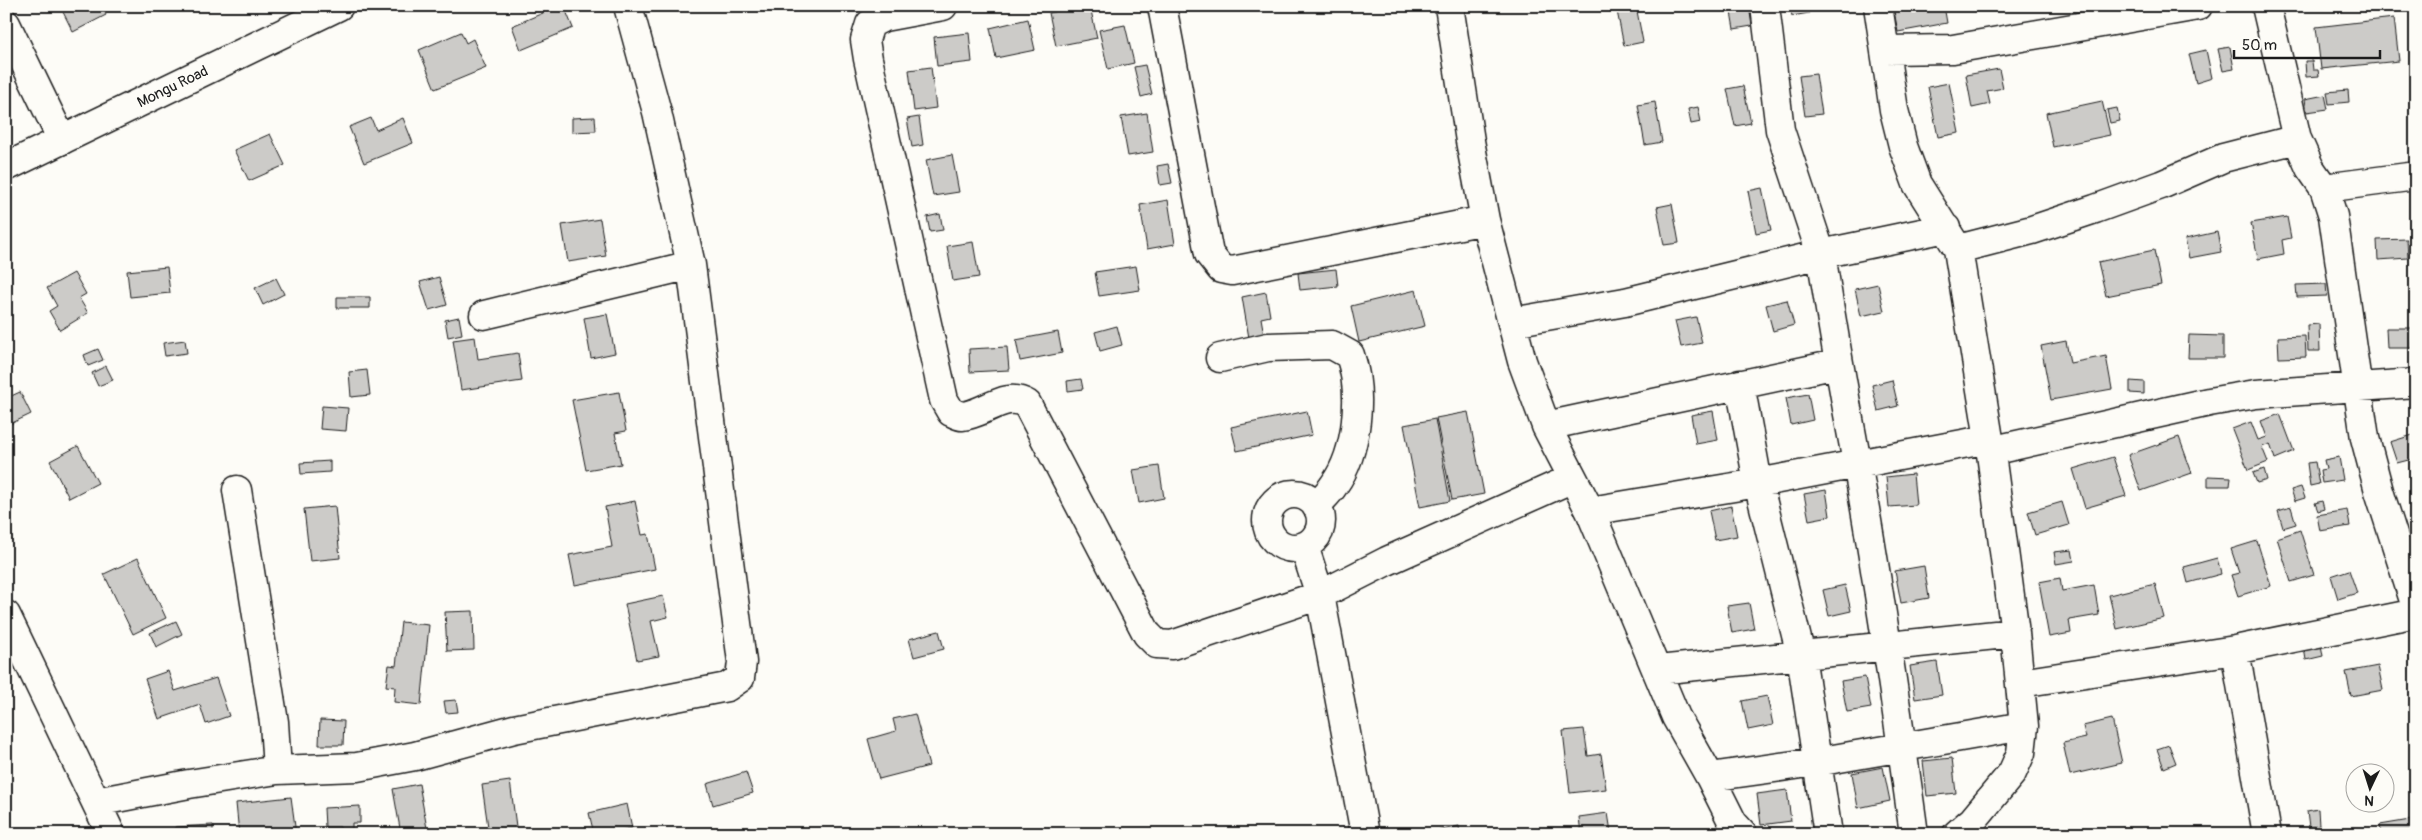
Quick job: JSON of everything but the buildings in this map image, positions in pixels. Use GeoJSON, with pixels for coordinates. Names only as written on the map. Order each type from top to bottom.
{"type":"FeatureCollection","features":[{"type":"Feature","properties":{"kind":"street","name":"Mongu Road"},"geometry":{"type":"LineString","coordinates":[[6,167],[339,6]]}},
{"type":"Feature","properties":{"kind":"street"},"geometry":{"type":"LineString","coordinates":[[96,802],[189,784],[277,770],[358,768],[415,756],[514,728],[726,687],[740,678],[742,662],[691,264],[657,112],[628,6]]}},
{"type":"Feature","properties":{"kind":"street"},"geometry":{"type":"LineString","coordinates":[[943,6],[884,17],[870,24],[866,40],[868,59],[942,391],[951,412],[962,416],[1010,399],[1019,399],[1027,404],[1147,634],[1157,644],[1172,645],[1320,595],[1387,561],[1573,478]]}},
{"type":"Feature","properties":{"kind":"street"},"geometry":{"type":"LineString","coordinates":[[1162,6],[1208,254],[1214,263],[1221,268],[1232,271],[1485,220]]}},
{"type":"Feature","properties":{"kind":"street"},"geometry":{"type":"LineString","coordinates":[[1449,6],[1470,140],[1485,220],[1522,362],[1546,426],[1590,511],[1658,670],[1676,718],[1710,777],[1733,823],[1743,834]]}},
{"type":"Feature","properties":{"kind":"street"},"geometry":{"type":"LineString","coordinates":[[1765,6],[1780,130],[1821,254],[1838,364],[1857,464],[1902,746],[1914,834]]}},
{"type":"Feature","properties":{"kind":"street"},"geometry":{"type":"LineString","coordinates":[[1878,6],[1894,110],[1903,146],[1917,184],[1952,239],[1989,445],[2020,683],[2024,726],[2021,753],[2012,773],[1973,820],[1957,834]]}},
{"type":"Feature","properties":{"kind":"street"},"geometry":{"type":"LineString","coordinates":[[1885,50],[1953,49],[2198,6]]}},
{"type":"Feature","properties":{"kind":"street"},"geometry":{"type":"LineString","coordinates":[[2266,6],[2297,140],[2310,168],[2324,188],[2333,216],[2340,253],[2365,438],[2379,491],[2416,607]]}},
{"type":"Feature","properties":{"kind":"street"},"geometry":{"type":"LineString","coordinates":[[6,24],[62,140]]}},
{"type":"Feature","properties":{"kind":"street"},"geometry":{"type":"LineString","coordinates":[[1512,322],[1625,302],[1821,254],[2032,230],[2161,185],[2222,158],[2297,140]]}},
{"type":"Feature","properties":{"kind":"street"},"geometry":{"type":"LineString","coordinates":[[2324,188],[2416,176]]}},
{"type":"Feature","properties":{"kind":"street"},"geometry":{"type":"LineString","coordinates":[[484,315],[691,264]]}},
{"type":"Feature","properties":{"kind":"street"},"geometry":{"type":"LineString","coordinates":[[1220,358],[1268,347],[1332,345],[1350,355],[1356,372],[1358,397],[1348,458],[1334,485],[1316,506]]}},
{"type":"Feature","properties":{"kind":"street"},"geometry":{"type":"LineString","coordinates":[[1546,426],[1838,364]]}},
{"type":"Feature","properties":{"kind":"street"},"geometry":{"type":"LineString","coordinates":[[1590,511],[1758,483],[1857,464],[1989,445],[2256,394],[2416,383]]}},
{"type":"Feature","properties":{"kind":"street"},"geometry":{"type":"LineString","coordinates":[[1740,384],[1758,483],[1801,655],[1828,834]]}},
{"type":"Feature","properties":{"kind":"street"},"geometry":{"type":"LineString","coordinates":[[237,490],[269,693],[277,770]]}},
{"type":"Feature","properties":{"kind":"street"},"geometry":{"type":"LineString","coordinates":[[1298,494],[1308,498],[1316,506],[1321,517],[1320,529],[1314,540],[1304,546],[1294,549],[1283,546],[1274,540],[1267,525],[1270,509],[1277,500],[1287,495],[1298,494]]}},
{"type":"Feature","properties":{"kind":"street"},"geometry":{"type":"LineString","coordinates":[[1304,546],[1320,595],[1365,834]]}},
{"type":"Feature","properties":{"kind":"street"},"geometry":{"type":"LineString","coordinates":[[2020,683],[2235,650],[2416,613]]}},
{"type":"Feature","properties":{"kind":"street"},"geometry":{"type":"LineString","coordinates":[[6,615],[111,834]]}},
{"type":"Feature","properties":{"kind":"street"},"geometry":{"type":"LineString","coordinates":[[1658,670],[2015,633]]}},
{"type":"Feature","properties":{"kind":"street"},"geometry":{"type":"LineString","coordinates":[[2235,650],[2267,834]]}},
{"type":"Feature","properties":{"kind":"street"},"geometry":{"type":"LineString","coordinates":[[1710,777],[1816,762],[2024,726]]}}]}
